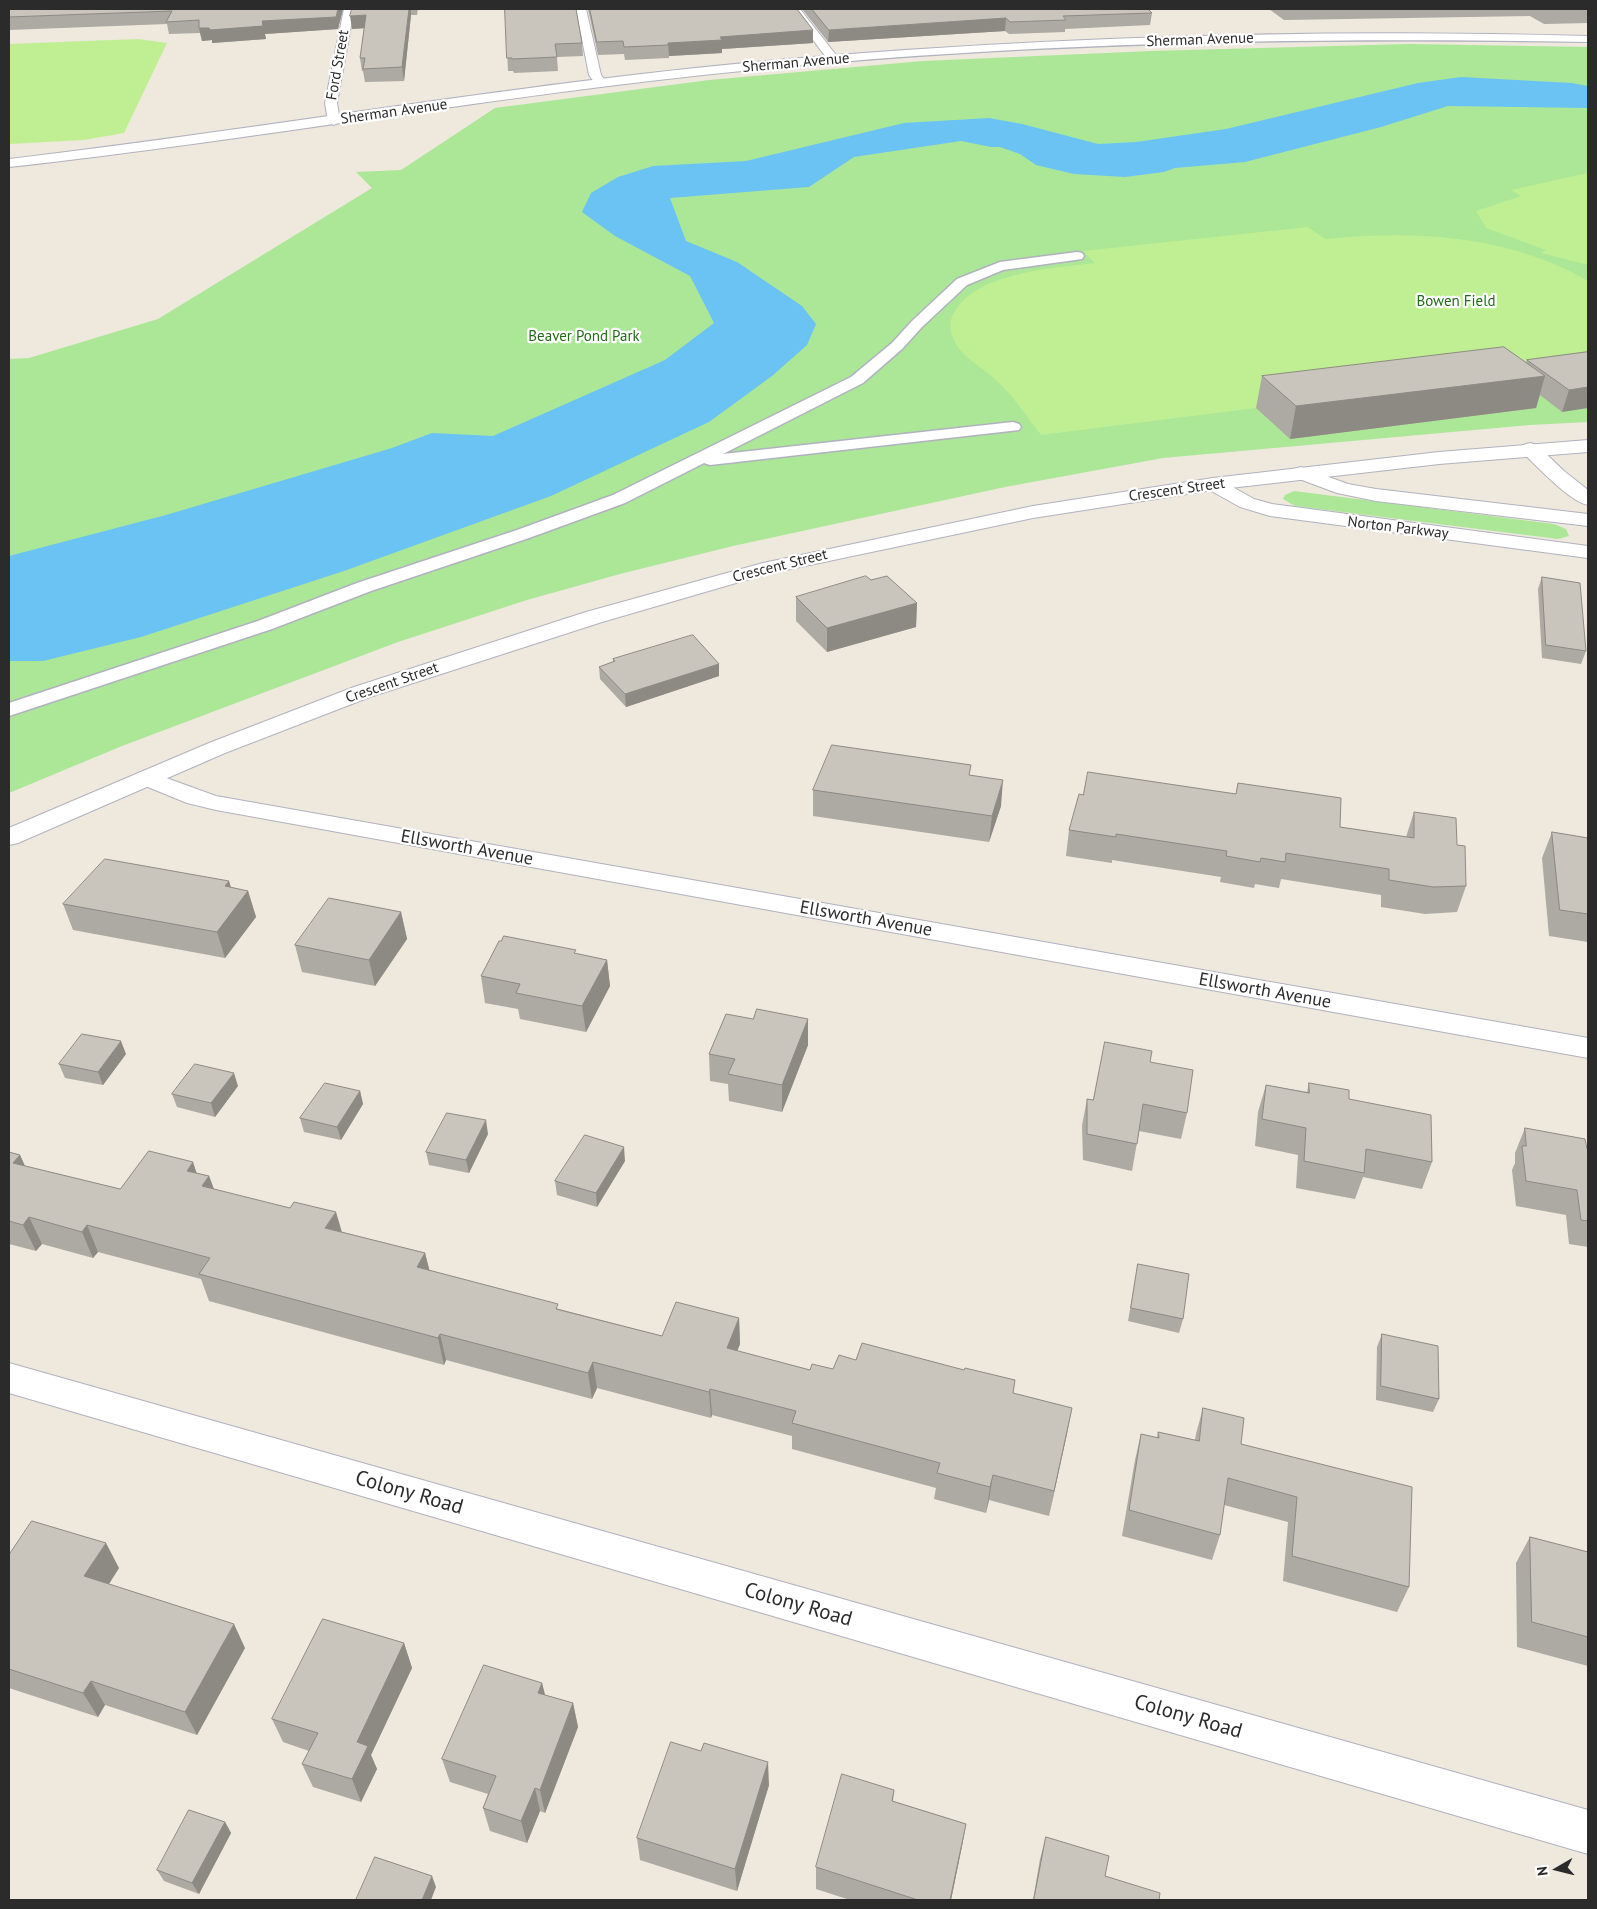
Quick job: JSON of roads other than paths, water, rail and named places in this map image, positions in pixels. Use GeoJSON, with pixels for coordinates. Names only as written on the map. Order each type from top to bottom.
{"type":"FeatureCollection","features":[{"type":"Feature","properties":{"kind":"street","name":"Ford Street"},"geometry":{"type":"LineString","coordinates":[[334,121],[331,103],[348,9]]}},
{"type":"Feature","properties":{"kind":"street"},"geometry":{"type":"LineString","coordinates":[[581,9],[596,75],[601,83]]}},
{"type":"Feature","properties":{"kind":"street"},"geometry":{"type":"LineString","coordinates":[[794,9],[833,59]]}},
{"type":"Feature","properties":{"kind":"street","name":"Sherman Avenue"},"geometry":{"type":"LineString","coordinates":[[9,163],[113,152],[601,83],[833,59],[1065,46],[1300,36],[1427,35],[1588,39]]}},
{"type":"Feature","properties":{"kind":"street","name":"Crescent Street"},"geometry":{"type":"LineString","coordinates":[[9,837],[225,744],[362,692],[585,620],[763,569],[1033,512],[1213,484],[1301,473],[1588,446]]}},
{"type":"Feature","properties":{"kind":"street"},"geometry":{"type":"LineString","coordinates":[[1530,450],[1557,475],[1588,498]]}},
{"type":"Feature","properties":{"kind":"street","name":"Norton Parkway"},"geometry":{"type":"LineString","coordinates":[[1301,473],[1344,489],[1376,495],[1588,522]]}},
{"type":"Feature","properties":{"kind":"street","name":"Norton Parkway"},"geometry":{"type":"LineString","coordinates":[[1213,484],[1247,503],[1270,510],[1588,552]]}},
{"type":"Feature","properties":{"kind":"street","name":"Ellsworth Avenue"},"geometry":{"type":"LineString","coordinates":[[147,778],[196,798],[216,803],[1588,1048]]}},
{"type":"Feature","properties":{"kind":"street","name":"Colony Road"},"geometry":{"type":"LineString","coordinates":[[9,1378],[1588,1832]]}},
{"type":"Feature","properties":{"kind":"lane"},"geometry":{"type":"LineString","coordinates":[[9,710],[265,625],[364,587],[523,534],[619,499],[857,380],[897,346],[917,324],[962,282],[1000,266],[1077,256]]}},
{"type":"Feature","properties":{"kind":"lane"},"geometry":{"type":"LineString","coordinates":[[692,462],[1012,428]]}},
{"type":"Feature","properties":{"kind":"water"},"geometry":{"type":"Polygon","coordinates":[[[1461,77],[1572,83],[1588,86],[1588,108],[1448,106],[1381,127],[1245,162],[1175,168],[1164,172],[1125,177],[1074,174],[1036,165],[1020,154],[1000,147],[961,141],[854,157],[809,187],[670,198],[686,241],[737,262],[802,306],[816,324],[807,345],[772,376],[709,422],[551,496],[344,571],[141,637],[43,661],[9,661],[9,556],[166,515],[392,448],[432,433],[493,436],[665,360],[714,323],[690,276],[615,236],[582,212],[591,193],[618,177],[653,166],[746,161],[904,123],[989,118],[1022,124],[1098,144],[1136,142],[1226,129],[1418,83],[1461,77]]]}},
{"type":"Feature","properties":{"kind":"park label","name":"Bowen Field"},"geometry":{"type":"Point","coordinates":[1456,302]}},
{"type":"Feature","properties":{"kind":"park label","name":"Beaver Pond Park"},"geometry":{"type":"Point","coordinates":[584,337]}}]}
